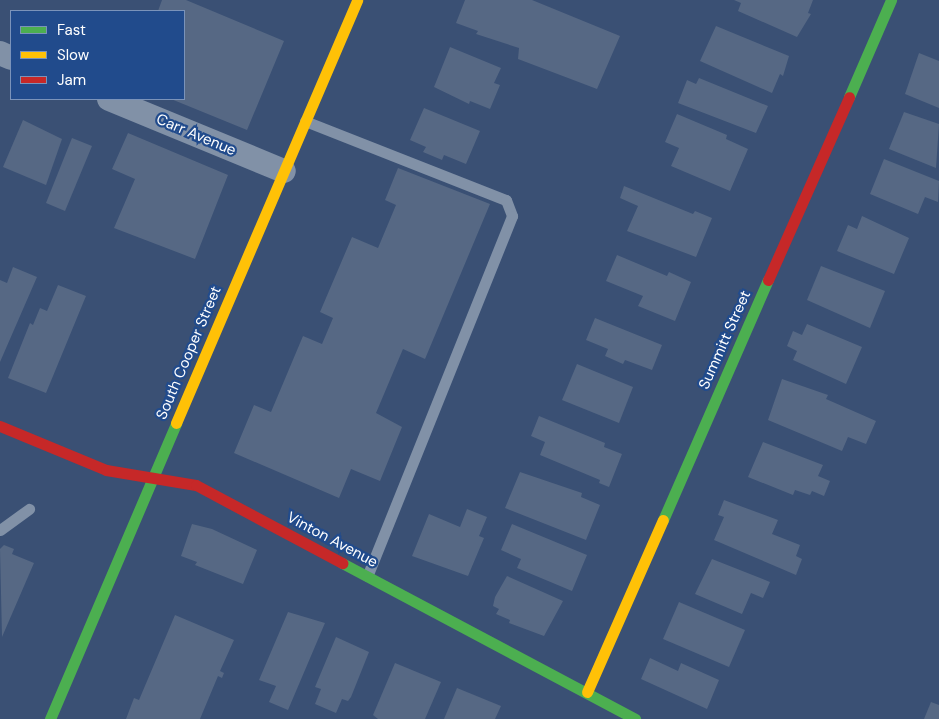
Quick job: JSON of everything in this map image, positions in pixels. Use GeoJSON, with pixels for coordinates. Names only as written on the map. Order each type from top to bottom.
{"type":"FeatureCollection","features":[{"type":"Feature","properties":{"kind":"street","name":"South Cooper Street"},"geometry":{"type":"LineString","coordinates":[[50,719],[357,0]]}},
{"type":"Feature","properties":{"kind":"street","name":"Summitt Street"},"geometry":{"type":"LineString","coordinates":[[587,692],[891,0]]}},
{"type":"Feature","properties":{"kind":"street","name":"Carr Avenue"},"geometry":{"type":"LineString","coordinates":[[111,100],[284,171]]}},
{"type":"Feature","properties":{"kind":"street","name":"Vinton Avenue"},"geometry":{"type":"LineString","coordinates":[[1,428],[106,470],[196,485],[635,719]]}},
{"type":"Feature","properties":{"kind":"lane"},"geometry":{"type":"LineString","coordinates":[[304,121],[506,200],[512,216],[367,576]]}},
{"type":"Feature","properties":{"kind":"lane"},"geometry":{"type":"LineString","coordinates":[[0,530],[29,509]]}},
{"type":"Feature","properties":{"kind":"building"},"geometry":{"type":"Polygon","coordinates":[[[162,0],[186,0],[284,41],[247,130],[173,100],[185,100],[185,10],[158,10],[162,0]]]}},
{"type":"Feature","properties":{"kind":"building"},"geometry":{"type":"Polygon","coordinates":[[[465,0],[532,0],[620,36],[597,89],[518,59],[519,48],[476,34],[478,31],[456,23],[465,0]]]}},
{"type":"Feature","properties":{"kind":"building"},"geometry":{"type":"Polygon","coordinates":[[[734,0],[813,0],[808,13],[811,14],[797,37],[738,11],[741,3],[734,0]]]}},
{"type":"Feature","properties":{"kind":"building"},"geometry":{"type":"Polygon","coordinates":[[[716,26],[789,56],[783,76],[780,74],[772,93],[700,61],[716,26]]]}},
{"type":"Feature","properties":{"kind":"building"},"geometry":{"type":"Polygon","coordinates":[[[450,47],[501,68],[494,83],[500,85],[490,109],[470,101],[469,104],[434,87],[450,47]]]}},
{"type":"Feature","properties":{"kind":"building"},"geometry":{"type":"Polygon","coordinates":[[[919,53],[939,61],[939,108],[905,94],[919,53]]]}},
{"type":"Feature","properties":{"kind":"building"},"geometry":{"type":"Polygon","coordinates":[[[699,78],[768,106],[756,133],[678,103],[687,80],[696,84],[699,78]]]}},
{"type":"Feature","properties":{"kind":"building"},"geometry":{"type":"Polygon","coordinates":[[[424,108],[480,131],[466,164],[444,155],[442,160],[423,152],[426,147],[410,140],[424,108]]]}},
{"type":"Feature","properties":{"kind":"building"},"geometry":{"type":"Polygon","coordinates":[[[904,112],[939,124],[936,168],[889,149],[904,112]]]}},
{"type":"Feature","properties":{"kind":"building"},"geometry":{"type":"Polygon","coordinates":[[[677,114],[727,135],[726,139],[748,149],[730,191],[671,166],[679,148],[665,142],[677,114]]]}},
{"type":"Feature","properties":{"kind":"building"},"geometry":{"type":"Polygon","coordinates":[[[23,120],[62,139],[46,185],[3,167],[23,120]]]}},
{"type":"Feature","properties":{"kind":"building"},"geometry":{"type":"Polygon","coordinates":[[[128,133],[228,175],[195,259],[114,228],[135,179],[112,169],[128,133]]]}},
{"type":"Feature","properties":{"kind":"building"},"geometry":{"type":"Polygon","coordinates":[[[72,138],[92,146],[65,211],[46,203],[72,138]]]}},
{"type":"Feature","properties":{"kind":"building"},"geometry":{"type":"Polygon","coordinates":[[[884,159],[939,181],[938,202],[925,197],[918,214],[870,194],[884,159]]]}},
{"type":"Feature","properties":{"kind":"building"},"geometry":{"type":"Polygon","coordinates":[[[398,168],[490,204],[425,359],[403,349],[376,413],[402,427],[380,481],[351,469],[339,498],[234,453],[254,405],[271,412],[303,336],[322,344],[333,318],[320,312],[352,237],[378,248],[396,205],[385,200],[398,168]]]}},
{"type":"Feature","properties":{"kind":"building"},"geometry":{"type":"Polygon","coordinates":[[[624,186],[693,214],[695,211],[712,218],[696,257],[627,231],[638,206],[620,198],[624,186]]]}},
{"type":"Feature","properties":{"kind":"building"},"geometry":{"type":"Polygon","coordinates":[[[862,216],[909,238],[894,274],[837,251],[848,225],[857,229],[862,216]]]}},
{"type":"Feature","properties":{"kind":"building"},"geometry":{"type":"Polygon","coordinates":[[[617,255],[667,276],[669,272],[691,282],[675,321],[638,306],[643,296],[606,281],[617,255]]]}},
{"type":"Feature","properties":{"kind":"building"},"geometry":{"type":"Polygon","coordinates":[[[821,266],[885,291],[870,328],[807,300],[821,266]]]}},
{"type":"Feature","properties":{"kind":"building"},"geometry":{"type":"Polygon","coordinates":[[[13,267],[37,277],[0,362],[0,280],[7,283],[13,267]]]}},
{"type":"Feature","properties":{"kind":"building"},"geometry":{"type":"Polygon","coordinates":[[[58,285],[86,296],[46,393],[8,378],[30,323],[33,325],[40,308],[47,311],[58,285]]]}},
{"type":"Feature","properties":{"kind":"building"},"geometry":{"type":"Polygon","coordinates":[[[595,318],[662,345],[652,370],[625,360],[623,364],[605,356],[608,349],[586,340],[595,318]]]}},
{"type":"Feature","properties":{"kind":"building"},"geometry":{"type":"Polygon","coordinates":[[[807,324],[862,347],[846,384],[793,360],[797,351],[787,346],[793,331],[802,335],[807,324]]]}},
{"type":"Feature","properties":{"kind":"building"},"geometry":{"type":"Polygon","coordinates":[[[577,364],[633,387],[619,423],[562,400],[577,364]]]}},
{"type":"Feature","properties":{"kind":"building"},"geometry":{"type":"Polygon","coordinates":[[[782,379],[828,395],[826,399],[876,421],[866,444],[848,437],[842,451],[768,420],[782,379]]]}},
{"type":"Feature","properties":{"kind":"building"},"geometry":{"type":"Polygon","coordinates":[[[539,416],[605,443],[604,447],[622,454],[609,487],[599,483],[600,480],[540,455],[545,442],[531,436],[539,416]]]}},
{"type":"Feature","properties":{"kind":"building"},"geometry":{"type":"Polygon","coordinates":[[[763,442],[823,465],[818,476],[830,481],[824,496],[812,491],[810,495],[795,490],[793,495],[748,477],[763,442]]]}},
{"type":"Feature","properties":{"kind":"building"},"geometry":{"type":"Polygon","coordinates":[[[520,472],[582,493],[581,497],[600,505],[586,540],[505,508],[520,472]]]}},
{"type":"Feature","properties":{"kind":"building"},"geometry":{"type":"Polygon","coordinates":[[[724,500],[778,520],[772,534],[800,545],[796,556],[802,559],[796,575],[714,540],[724,517],[718,515],[724,500]]]}},
{"type":"Feature","properties":{"kind":"building"},"geometry":{"type":"Polygon","coordinates":[[[467,509],[487,517],[479,536],[484,538],[468,576],[412,556],[429,514],[460,527],[467,509]]]}},
{"type":"Feature","properties":{"kind":"building"},"geometry":{"type":"Polygon","coordinates":[[[192,524],[212,529],[257,550],[243,584],[195,565],[197,562],[181,556],[192,524]]]}},
{"type":"Feature","properties":{"kind":"building"},"geometry":{"type":"Polygon","coordinates":[[[512,524],[587,555],[572,591],[517,568],[521,559],[501,550],[512,524]]]}},
{"type":"Feature","properties":{"kind":"building"},"geometry":{"type":"Polygon","coordinates":[[[4,545],[14,549],[12,554],[34,563],[2,637],[0,549],[4,545]]]}},
{"type":"Feature","properties":{"kind":"building"},"geometry":{"type":"Polygon","coordinates":[[[712,559],[770,582],[763,598],[751,593],[742,614],[695,594],[712,559]]]}},
{"type":"Feature","properties":{"kind":"building"},"geometry":{"type":"Polygon","coordinates":[[[507,576],[563,601],[544,636],[509,623],[510,620],[496,614],[499,609],[493,606],[495,597],[507,576]]]}},
{"type":"Feature","properties":{"kind":"building"},"geometry":{"type":"Polygon","coordinates":[[[679,602],[745,630],[729,667],[663,639],[679,602]]]}},
{"type":"Feature","properties":{"kind":"building"},"geometry":{"type":"Polygon","coordinates":[[[288,612],[325,623],[288,710],[269,702],[276,686],[259,680],[288,612]]]}},
{"type":"Feature","properties":{"kind":"building"},"geometry":{"type":"Polygon","coordinates":[[[175,615],[234,640],[220,671],[224,673],[222,678],[218,676],[200,719],[126,719],[134,698],[139,700],[175,615]]]}},
{"type":"Feature","properties":{"kind":"building"},"geometry":{"type":"Polygon","coordinates":[[[336,637],[369,652],[351,697],[348,701],[342,699],[336,713],[315,704],[321,689],[315,687],[336,637]]]}},
{"type":"Feature","properties":{"kind":"building"},"geometry":{"type":"Polygon","coordinates":[[[650,658],[678,671],[681,663],[719,680],[707,709],[641,679],[650,658]]]}},
{"type":"Feature","properties":{"kind":"building"},"geometry":{"type":"Polygon","coordinates":[[[395,663],[441,682],[425,719],[378,719],[373,715],[395,663]]]}},
{"type":"Feature","properties":{"kind":"building"},"geometry":{"type":"Polygon","coordinates":[[[457,688],[501,706],[495,719],[444,719],[457,688]]]}},
{"type":"Feature","properties":{"kind":"building"},"geometry":{"type":"Polygon","coordinates":[[[931,702],[939,705],[939,719],[924,719],[931,702]]]}},
{"type":"Feature","properties":{"kind":"traffic: fast"},"geometry":{"type":"LineString","coordinates":[[849,97],[891,0]]}},
{"type":"Feature","properties":{"kind":"traffic: fast"},"geometry":{"type":"LineString","coordinates":[[663,520],[768,280]]}},
{"type":"Feature","properties":{"kind":"traffic: fast"},"geometry":{"type":"LineString","coordinates":[[50,719],[176,423]]}},
{"type":"Feature","properties":{"kind":"traffic: fast"},"geometry":{"type":"LineString","coordinates":[[342,563],[635,719]]}},
{"type":"Feature","properties":{"kind":"traffic: slow"},"geometry":{"type":"LineString","coordinates":[[176,423],[357,0]]}},
{"type":"Feature","properties":{"kind":"traffic: slow"},"geometry":{"type":"LineString","coordinates":[[587,692],[663,520]]}},
{"type":"Feature","properties":{"kind":"traffic: jam"},"geometry":{"type":"LineString","coordinates":[[768,280],[849,97]]}},
{"type":"Feature","properties":{"kind":"traffic: jam"},"geometry":{"type":"LineString","coordinates":[[0,426],[106,470],[196,485],[342,563]]}}]}
